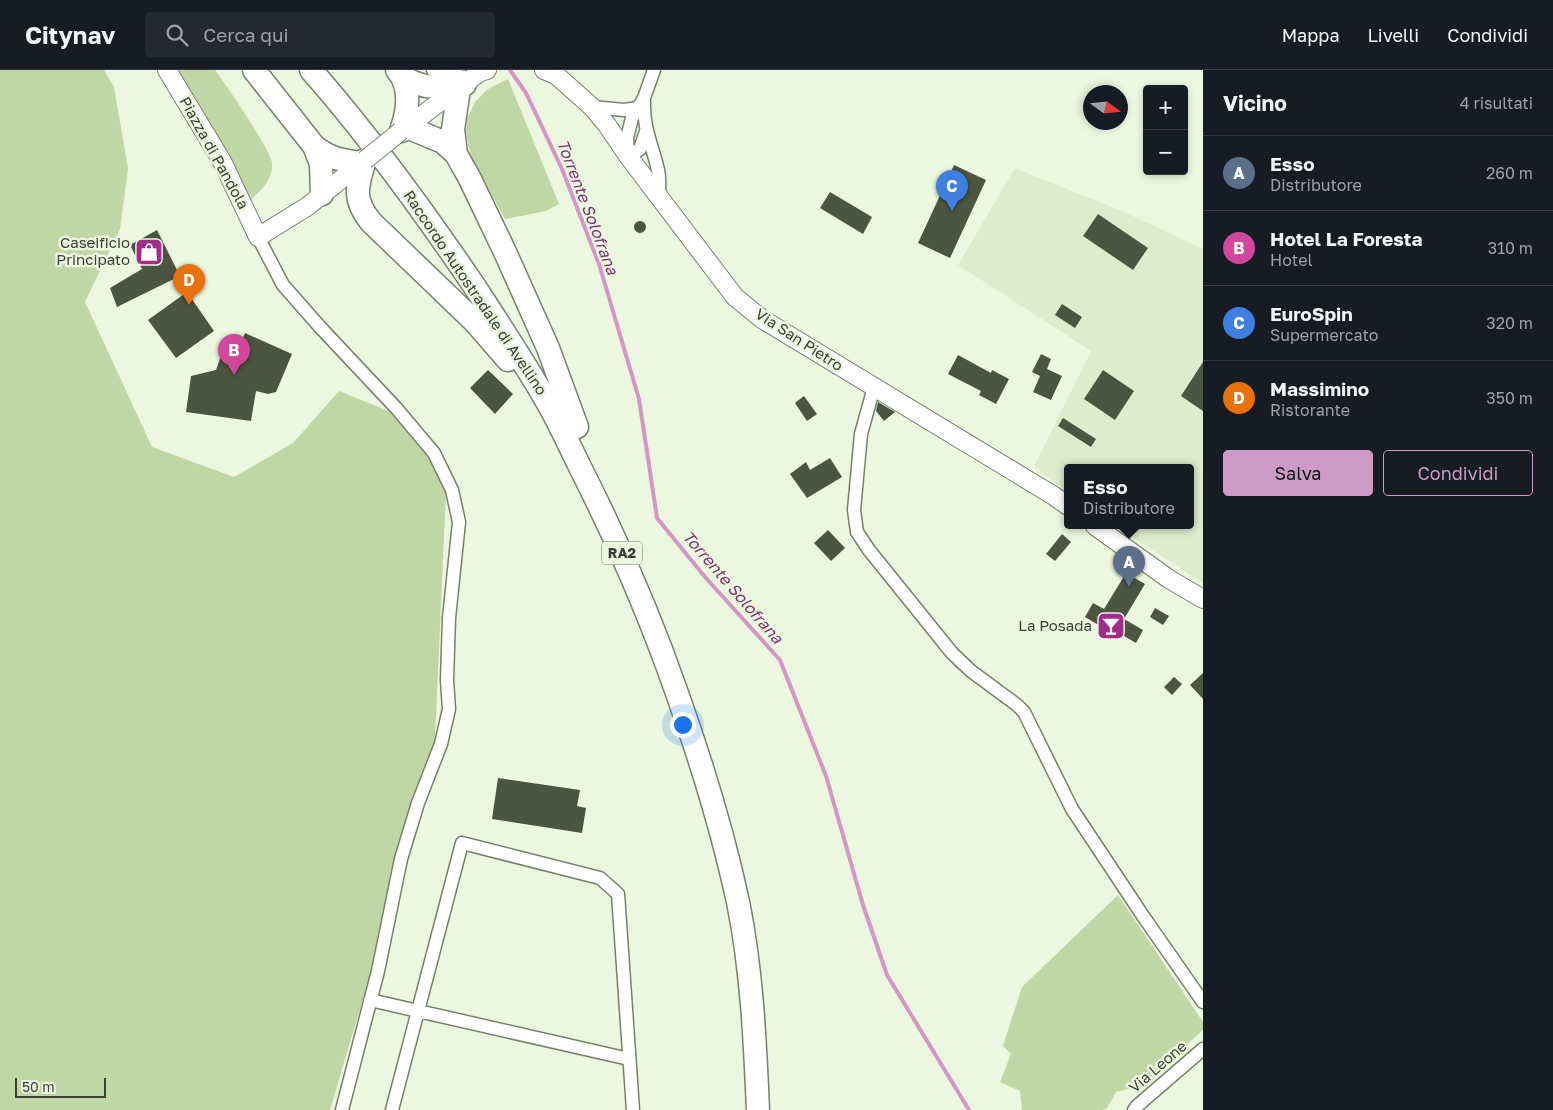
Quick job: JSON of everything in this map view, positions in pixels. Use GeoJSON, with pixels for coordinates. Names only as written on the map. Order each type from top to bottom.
{"type":"FeatureCollection","features":[{"type":"Feature","properties":{"kind":"highway"},"geometry":{"type":"LineString","coordinates":[[254,70],[314,146],[324,154],[343,161],[363,162],[358,182],[358,202],[363,212],[493,342],[519,374],[575,457]]}},
{"type":"Feature","properties":{"kind":"highway","name":"Raccordo Autostradale di Avellino"},"geometry":{"type":"LineString","coordinates":[[311,70],[370,141],[444,242],[497,321],[547,401],[625,560],[661,648],[696,745],[723,838],[738,904],[747,956],[758,1110]]}},
{"type":"Feature","properties":{"kind":"highway","name":"Raccordo Autostradale di Avellino"},"geometry":{"type":"LineString","coordinates":[[331,70],[398,152],[473,258],[552,382],[577,427],[621,516],[661,606],[680,652],[727,796],[748,877],[760,941],[770,1037],[773,1110]]}},
{"type":"Feature","properties":{"kind":"highway"},"geometry":{"type":"LineString","coordinates":[[400,73],[408,102],[404,129],[436,138],[456,154],[485,208],[548,348],[577,427]]}},
{"type":"Feature","properties":{"kind":"highway"},"geometry":{"type":"LineString","coordinates":[[400,73],[424,86],[443,88],[465,84],[454,129],[456,154]]}},
{"type":"Feature","properties":{"kind":"highway"},"geometry":{"type":"LineString","coordinates":[[314,146],[321,164],[319,197],[363,212]]}},
{"type":"Feature","properties":{"kind":"street","name":"Piazza di Pandola"},"geometry":{"type":"LineString","coordinates":[[167,70],[223,163],[258,237]]}},
{"type":"Feature","properties":{"kind":"street"},"geometry":{"type":"LineString","coordinates":[[433,70],[465,84]]}},
{"type":"Feature","properties":{"kind":"street"},"geometry":{"type":"LineString","coordinates":[[342,1110],[378,971],[401,860],[418,803],[441,744],[449,709],[447,680],[449,618],[459,522],[452,490],[434,453],[397,409],[283,285],[258,237],[319,197],[404,129],[480,72],[487,70]]}},
{"type":"Feature","properties":{"kind":"street","name":"Via San Pietro"},"geometry":{"type":"LineString","coordinates":[[544,70],[556,74],[592,107],[736,296],[762,319],[1064,503]]}},
{"type":"Feature","properties":{"kind":"street"},"geometry":{"type":"LineString","coordinates":[[646,131],[640,149],[628,156],[627,138],[632,118],[641,103],[654,70]]}},
{"type":"Feature","properties":{"kind":"street"},"geometry":{"type":"LineString","coordinates":[[592,107],[612,110],[641,103]]}},
{"type":"Feature","properties":{"kind":"street"},"geometry":{"type":"LineString","coordinates":[[641,103],[646,131],[659,172],[659,197]]}},
{"type":"Feature","properties":{"kind":"street"},"geometry":{"type":"LineString","coordinates":[[874,387],[861,434],[854,510],[857,532],[869,550],[952,653],[971,671],[1024,712],[1072,809],[1203,1002]]}},
{"type":"Feature","properties":{"kind":"street"},"geometry":{"type":"LineString","coordinates":[[1100,529],[1170,579],[1203,599]]}},
{"type":"Feature","properties":{"kind":"street"},"geometry":{"type":"LineString","coordinates":[[392,1110],[462,843],[600,878],[618,894],[633,1110]]}},
{"type":"Feature","properties":{"kind":"street"},"geometry":{"type":"LineString","coordinates":[[370,1000],[629,1058]]}},
{"type":"Feature","properties":{"kind":"street","name":"Via Leone"},"geometry":{"type":"LineString","coordinates":[[1134,1110],[1203,1049]]}},
{"type":"Feature","properties":{"kind":"shaded area"},"geometry":{"type":"Polygon","coordinates":[[[1015,168],[1122,211],[1203,249],[1203,583],[1120,529],[1194,529],[1194,464],[1064,464],[1064,491],[1034,466],[1091,351],[958,265],[1015,168]]]}},
{"type":"Feature","properties":{"kind":"green space"},"geometry":{"type":"Polygon","coordinates":[[[0,70],[104,70],[114,87],[128,169],[120,229],[85,302],[152,447],[234,477],[293,443],[339,391],[401,416],[447,471],[434,759],[330,1110],[0,1110],[0,70]]]}},
{"type":"Feature","properties":{"kind":"green space"},"geometry":{"type":"Polygon","coordinates":[[[178,70],[215,70],[257,132],[270,156],[272,168],[269,179],[263,188],[251,199],[223,147],[178,70]]]}},
{"type":"Feature","properties":{"kind":"green space"},"geometry":{"type":"Polygon","coordinates":[[[508,79],[559,204],[546,211],[505,219],[470,154],[466,130],[467,119],[475,102],[488,89],[508,79]]]}},
{"type":"Feature","properties":{"kind":"green space"},"geometry":{"type":"Polygon","coordinates":[[[1118,895],[1203,1022],[1203,1030],[1143,1085],[1116,1092],[1107,1108],[1102,1110],[1022,1110],[1020,1091],[1000,1082],[1011,1054],[1003,1046],[1022,987],[1118,895]]]}},
{"type":"Feature","properties":{"kind":"building"},"geometry":{"type":"Polygon","coordinates":[[[954,165],[986,180],[950,258],[918,243],[954,165]]]}},
{"type":"Feature","properties":{"kind":"building"},"geometry":{"type":"Polygon","coordinates":[[[830,192],[872,217],[863,234],[820,208],[830,192]]]}},
{"type":"Feature","properties":{"kind":"building"},"geometry":{"type":"Polygon","coordinates":[[[1098,214],[1148,248],[1133,270],[1083,236],[1098,214]]]}},
{"type":"Feature","properties":{"kind":"building"},"geometry":{"type":"Polygon","coordinates":[[[640,221],[646,227],[640,233],[634,227],[640,221]]]}},
{"type":"Feature","properties":{"kind":"building"},"geometry":{"type":"Polygon","coordinates":[[[157,230],[180,276],[117,307],[110,288],[142,269],[130,245],[157,230]]]}},
{"type":"Feature","properties":{"kind":"building"},"geometry":{"type":"Polygon","coordinates":[[[187,292],[214,331],[176,358],[148,320],[187,292]]]}},
{"type":"Feature","properties":{"kind":"building"},"geometry":{"type":"Polygon","coordinates":[[[1062,304],[1082,317],[1075,328],[1055,315],[1062,304]]]}},
{"type":"Feature","properties":{"kind":"building"},"geometry":{"type":"Polygon","coordinates":[[[245,333],[292,354],[276,392],[268,394],[256,391],[251,421],[186,412],[191,376],[216,370],[221,356],[233,360],[245,333]]]}},
{"type":"Feature","properties":{"kind":"building"},"geometry":{"type":"Polygon","coordinates":[[[1041,354],[1051,359],[1047,369],[1062,376],[1051,400],[1033,392],[1040,376],[1032,372],[1041,354]]]}},
{"type":"Feature","properties":{"kind":"building"},"geometry":{"type":"Polygon","coordinates":[[[958,355],[991,373],[992,370],[1009,379],[996,404],[979,395],[981,391],[948,374],[958,355]]]}},
{"type":"Feature","properties":{"kind":"building"},"geometry":{"type":"Polygon","coordinates":[[[1203,362],[1203,411],[1181,396],[1203,362]]]}},
{"type":"Feature","properties":{"kind":"building"},"geometry":{"type":"Polygon","coordinates":[[[488,370],[513,394],[495,414],[470,388],[488,370]]]}},
{"type":"Feature","properties":{"kind":"building"},"geometry":{"type":"Polygon","coordinates":[[[1103,370],[1134,391],[1115,420],[1084,399],[1103,370]]]}},
{"type":"Feature","properties":{"kind":"building"},"geometry":{"type":"Polygon","coordinates":[[[804,396],[817,414],[807,421],[795,403],[804,396]]]}},
{"type":"Feature","properties":{"kind":"building"},"geometry":{"type":"Polygon","coordinates":[[[878,402],[895,412],[884,421],[876,411],[878,402]]]}},
{"type":"Feature","properties":{"kind":"building"},"geometry":{"type":"Polygon","coordinates":[[[1063,418],[1096,439],[1091,447],[1058,426],[1063,418]]]}},
{"type":"Feature","properties":{"kind":"building"},"geometry":{"type":"Polygon","coordinates":[[[830,458],[842,477],[807,498],[790,474],[806,462],[810,470],[830,458]]]}},
{"type":"Feature","properties":{"kind":"building"},"geometry":{"type":"Polygon","coordinates":[[[828,530],[845,548],[831,561],[814,543],[828,530]]]}},
{"type":"Feature","properties":{"kind":"building"},"geometry":{"type":"Polygon","coordinates":[[[1062,534],[1071,542],[1055,561],[1046,554],[1062,534]]]}},
{"type":"Feature","properties":{"kind":"building"},"geometry":{"type":"Polygon","coordinates":[[[1126,573],[1145,584],[1124,619],[1143,630],[1136,643],[1124,636],[1122,639],[1085,617],[1093,603],[1104,609],[1126,573]]]}},
{"type":"Feature","properties":{"kind":"building"},"geometry":{"type":"Polygon","coordinates":[[[1155,608],[1169,616],[1163,625],[1150,617],[1155,608]]]}},
{"type":"Feature","properties":{"kind":"building"},"geometry":{"type":"Polygon","coordinates":[[[1203,673],[1203,699],[1190,685],[1203,673]]]}},
{"type":"Feature","properties":{"kind":"building"},"geometry":{"type":"Polygon","coordinates":[[[1174,677],[1182,684],[1172,695],[1164,687],[1174,677]]]}},
{"type":"Feature","properties":{"kind":"building"},"geometry":{"type":"Polygon","coordinates":[[[498,778],[580,790],[577,806],[586,808],[582,833],[492,819],[498,778]]]}},
{"type":"Feature","properties":{"kind":"waterway","name":"Torrente Solofrana"},"geometry":{"type":"LineString","coordinates":[[510,70],[526,93],[562,169],[599,264],[639,399],[657,518],[705,577],[780,660],[826,776],[863,905],[887,975],[969,1110]]}},
{"type":"Feature","properties":{"kind":"place","name":"EuroSpin"},"geometry":{"type":"Point","coordinates":[952,211]}},
{"type":"Feature","properties":{"kind":"place","name":"Caseificio Principato"},"geometry":{"type":"Point","coordinates":[149,252]}},
{"type":"Feature","properties":{"kind":"place","name":"Massimino"},"geometry":{"type":"Point","coordinates":[189,305]}},
{"type":"Feature","properties":{"kind":"place","name":"Hotel La Foresta"},"geometry":{"type":"Point","coordinates":[234,375]}},
{"type":"Feature","properties":{"kind":"place","name":"Esso"},"geometry":{"type":"Point","coordinates":[1129,587]}},
{"type":"Feature","properties":{"kind":"place","name":"La Posada"},"geometry":{"type":"Point","coordinates":[1111,626]}}]}
